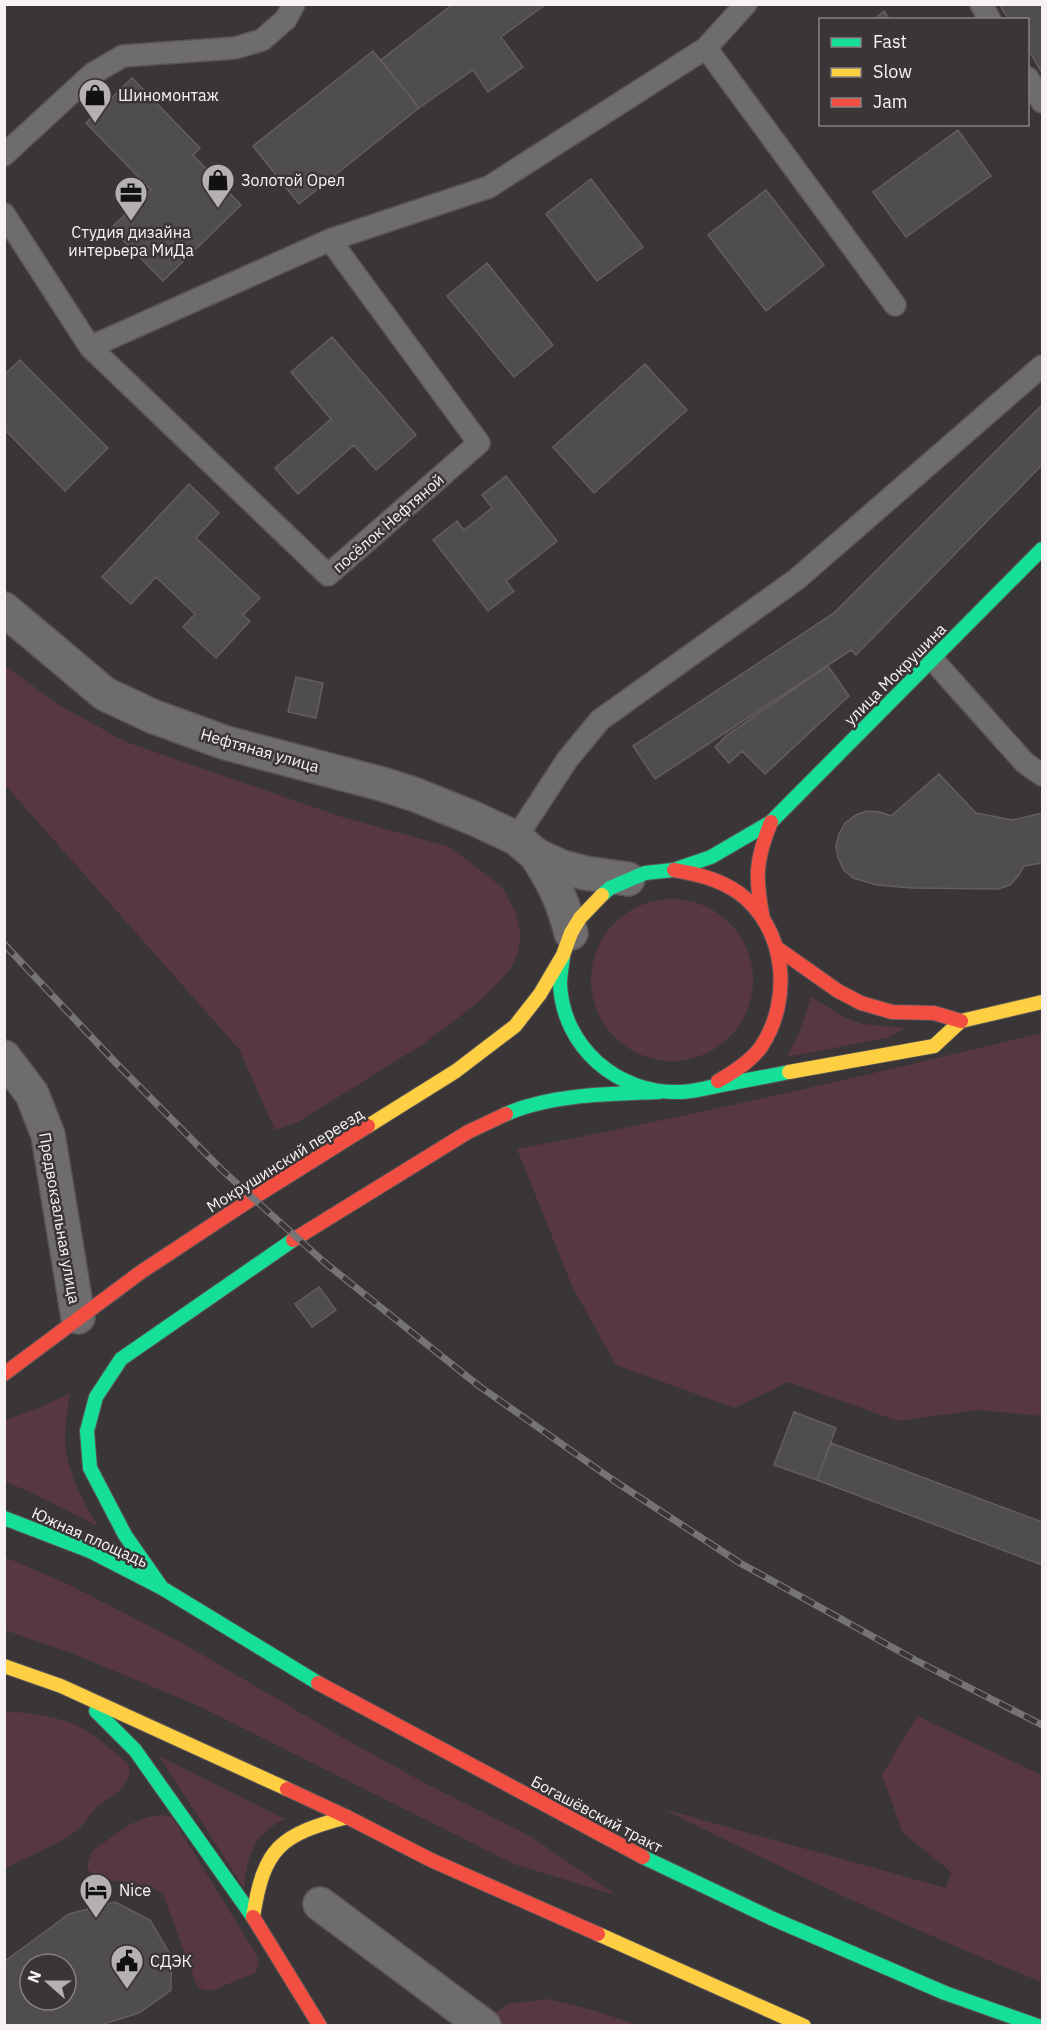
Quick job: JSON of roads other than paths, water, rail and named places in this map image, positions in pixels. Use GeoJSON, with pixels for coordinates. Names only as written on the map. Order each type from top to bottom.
{"type":"FeatureCollection","features":[{"type":"Feature","properties":{"kind":"main road","name":"улица Мокрушина"},"geometry":{"type":"LineString","coordinates":[[771,822],[1042,549]]}},
{"type":"Feature","properties":{"kind":"main road"},"geometry":{"type":"LineString","coordinates":[[659,1092],[626,1083],[605,1070],[588,1055],[575,1036],[564,1009],[560,982],[567,944],[580,918],[610,888],[645,873],[673,870],[711,857],[771,822]]}},
{"type":"Feature","properties":{"kind":"main road"},"geometry":{"type":"LineString","coordinates":[[763,919],[756,882],[757,867],[759,851],[771,822]]}},
{"type":"Feature","properties":{"kind":"main road"},"geometry":{"type":"LineString","coordinates":[[673,870],[702,874],[725,884],[747,900],[763,919],[777,948],[782,969],[782,990],[775,1019],[761,1046],[734,1072],[703,1088]]}},
{"type":"Feature","properties":{"kind":"main road","name":"Мокрушинский переезд"},"geometry":{"type":"LineString","coordinates":[[4,1374],[141,1272],[487,1049],[515,1026],[540,994],[567,944]]}},
{"type":"Feature","properties":{"kind":"main road"},"geometry":{"type":"LineString","coordinates":[[777,948],[838,992],[861,1003],[892,1012],[934,1013],[961,1021]]}},
{"type":"Feature","properties":{"kind":"main road"},"geometry":{"type":"LineString","coordinates":[[162,1588],[125,1535],[90,1468],[87,1431],[96,1396],[121,1359],[297,1237],[478,1127],[509,1112],[542,1103],[600,1095],[681,1092],[934,1046],[961,1021],[1042,1002]]}},
{"type":"Feature","properties":{"kind":"main road","name":"Южная площадь"},"geometry":{"type":"LineString","coordinates":[[4,1518],[90,1551],[162,1588]]}},
{"type":"Feature","properties":{"kind":"main road","name":"Богашёвский тракт"},"geometry":{"type":"LineString","coordinates":[[162,1588],[340,1696],[664,1868],[771,1918],[945,1993],[1038,2025]]}},
{"type":"Feature","properties":{"kind":"main road"},"geometry":{"type":"LineString","coordinates":[[4,1666],[77,1694],[348,1817],[431,1860],[804,2025]]}},
{"type":"Feature","properties":{"kind":"main road"},"geometry":{"type":"LineString","coordinates":[[77,1694],[135,1750],[253,1917],[320,2025]]}},
{"type":"Feature","properties":{"kind":"main road"},"geometry":{"type":"LineString","coordinates":[[253,1917],[261,1876],[269,1859],[281,1843],[296,1833],[315,1825],[348,1817]]}},
{"type":"Feature","properties":{"kind":"street","name":"Нефтяная улица"},"geometry":{"type":"LineString","coordinates":[[4,609],[105,694],[152,716],[226,742],[416,795],[473,818],[562,867],[628,879]]}},
{"type":"Feature","properties":{"kind":"street"},"geometry":{"type":"LineString","coordinates":[[526,847],[557,890],[564,904],[567,944]]}},
{"type":"Feature","properties":{"kind":"street","name":"Предвокзальная улица"},"geometry":{"type":"LineString","coordinates":[[4,1057],[32,1094],[48,1135],[78,1317]]}},
{"type":"Feature","properties":{"kind":"street"},"geometry":{"type":"LineString","coordinates":[[320,1904],[484,2025]]}},
{"type":"Feature","properties":{"kind":"lane"},"geometry":{"type":"LineString","coordinates":[[4,155],[92,74],[123,56],[235,48],[262,40],[286,19],[294,4]]}},
{"type":"Feature","properties":{"kind":"lane"},"geometry":{"type":"LineString","coordinates":[[4,214],[90,347],[330,240],[489,187],[706,48],[746,4]]}},
{"type":"Feature","properties":{"kind":"lane"},"geometry":{"type":"LineString","coordinates":[[981,4],[989,18]]}},
{"type":"Feature","properties":{"kind":"lane"},"geometry":{"type":"LineString","coordinates":[[706,48],[896,305]]}},
{"type":"Feature","properties":{"kind":"lane"},"geometry":{"type":"LineString","coordinates":[[1029,80],[1042,102]]}},
{"type":"Feature","properties":{"kind":"lane","name":"посёлок Нефтяной"},"geometry":{"type":"LineString","coordinates":[[90,347],[328,575],[479,443],[330,240]]}},
{"type":"Feature","properties":{"kind":"lane"},"geometry":{"type":"LineString","coordinates":[[526,847],[567,760],[600,720],[798,579],[1042,366]]}},
{"type":"Feature","properties":{"kind":"lane"},"geometry":{"type":"LineString","coordinates":[[933,660],[1025,763],[1042,775]]}},
{"type":"Feature","properties":{"kind":"tram line"},"geometry":{"type":"LineString","coordinates":[[4,1175],[4,1197]]}},
{"type":"Feature","properties":{"kind":"railway"},"geometry":{"type":"LineString","coordinates":[[4,944],[114,1061],[222,1170],[324,1262],[479,1386],[613,1480],[740,1563],[917,1661],[1042,1725]]}},
{"type":"Feature","properties":{"kind":"place","name":"Шиномонтаж"},"geometry":{"type":"Point","coordinates":[95,124]}},
{"type":"Feature","properties":{"kind":"place","name":"Золотой Орел"},"geometry":{"type":"Point","coordinates":[218,209]}},
{"type":"Feature","properties":{"kind":"place","name":"Студия дизайна интерьера МиДа"},"geometry":{"type":"Point","coordinates":[131,222]}},
{"type":"Feature","properties":{"kind":"place","name":"Nice"},"geometry":{"type":"Point","coordinates":[96,1919]}},
{"type":"Feature","properties":{"kind":"place","name":"СДЭК"},"geometry":{"type":"Point","coordinates":[127,1990]}}]}
